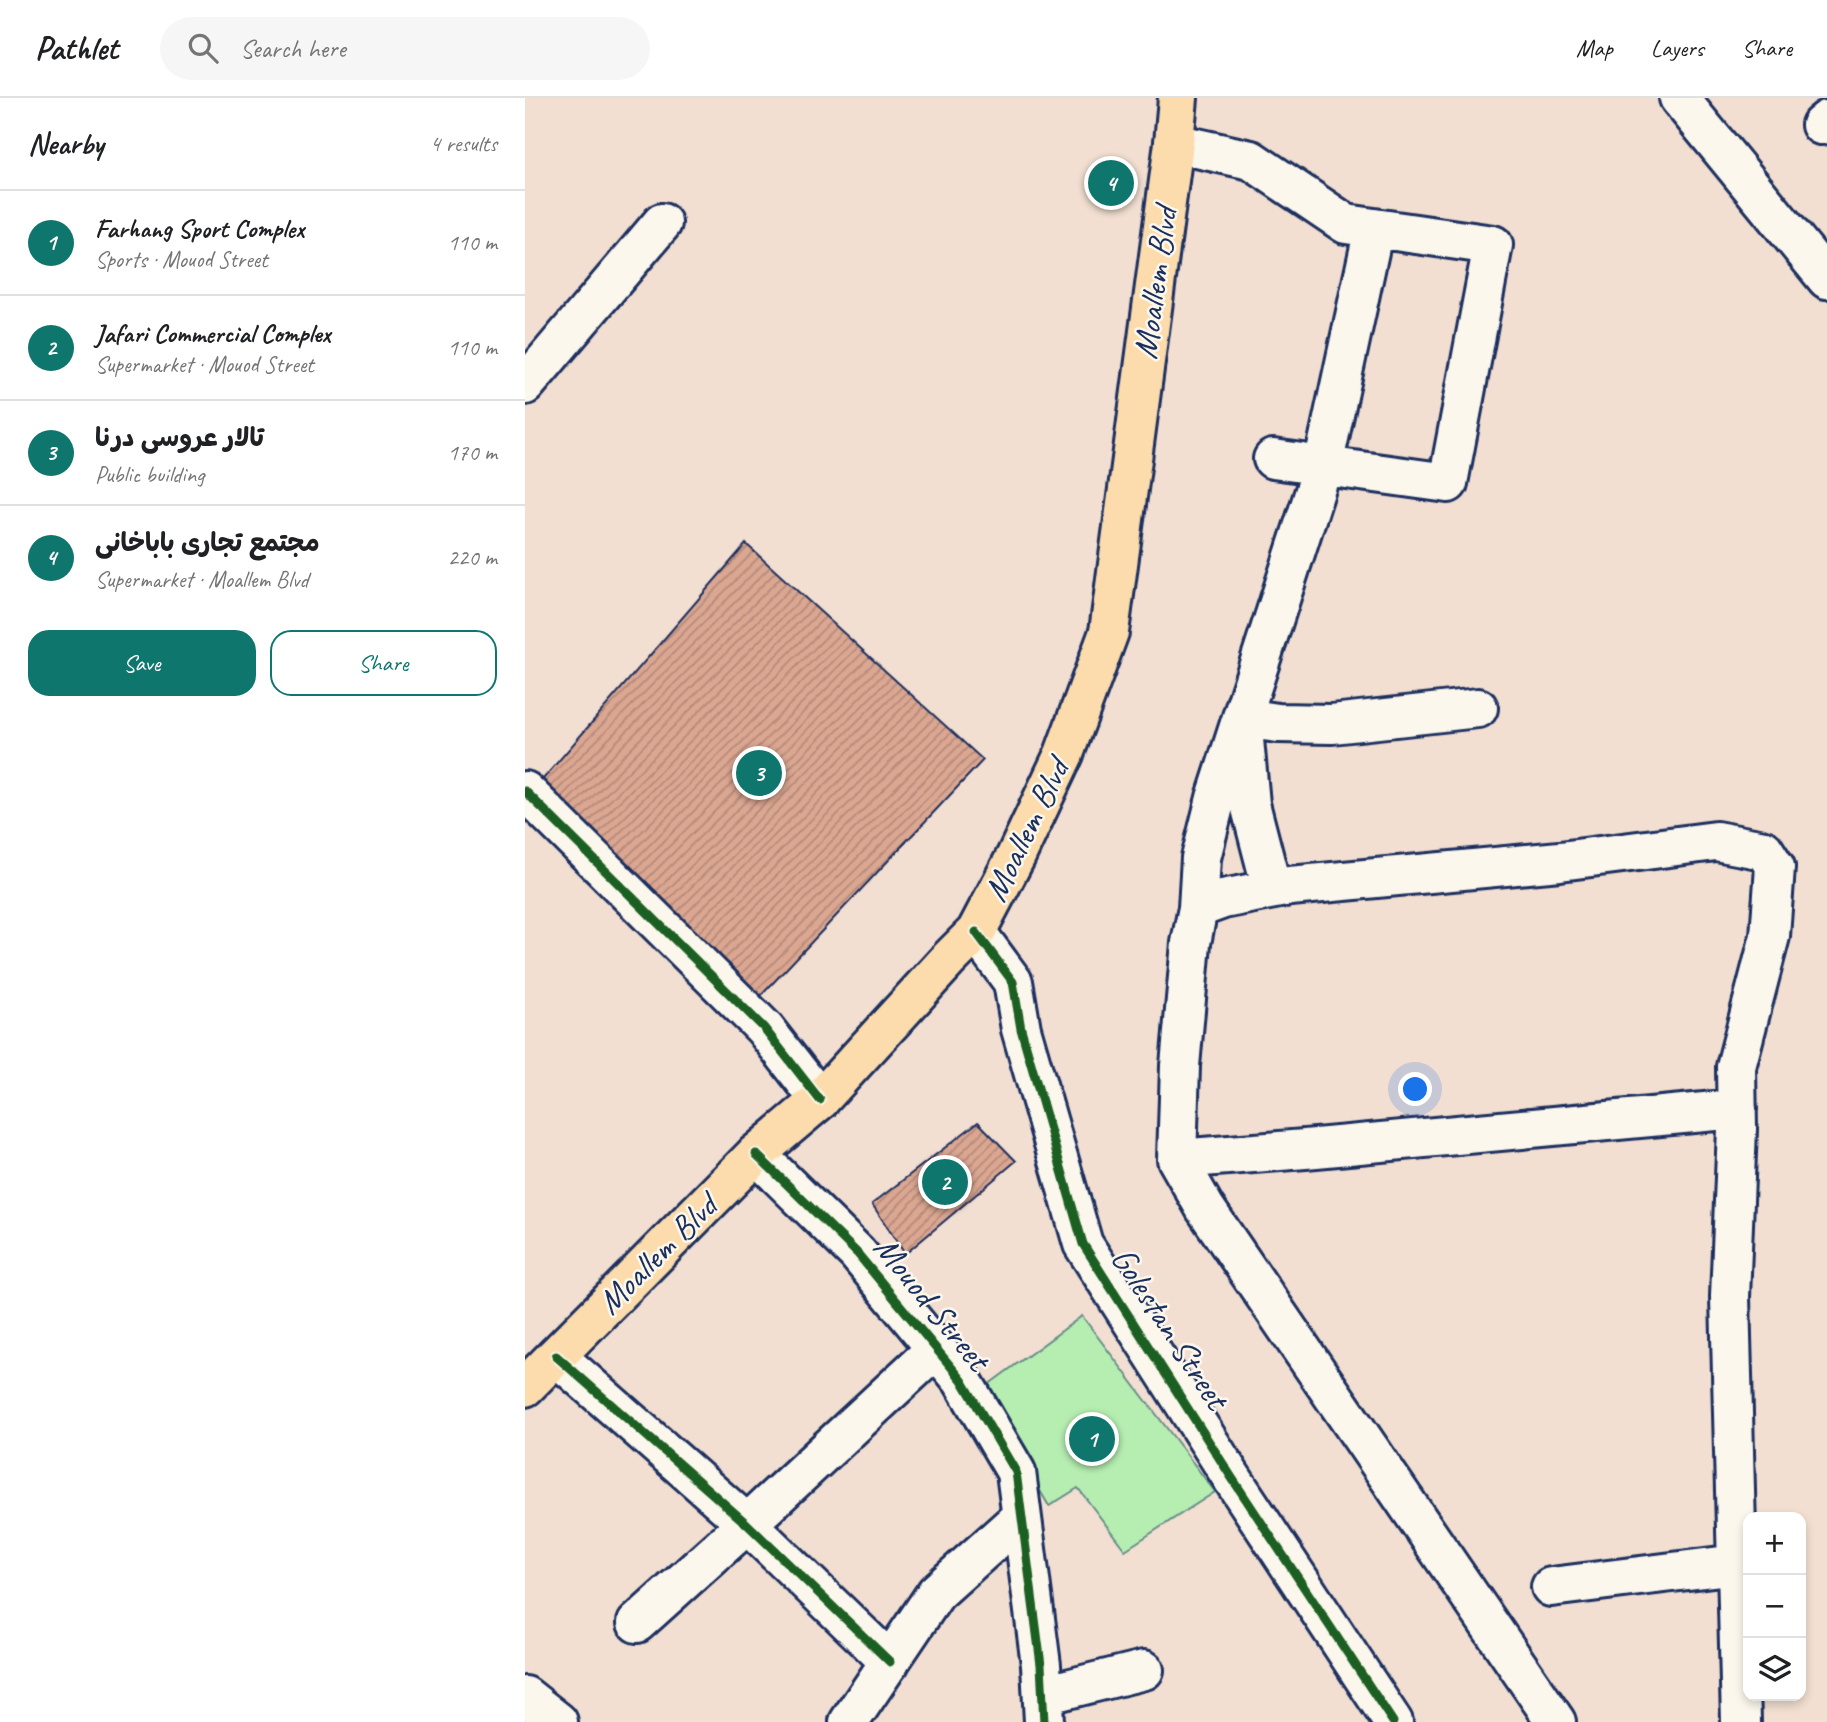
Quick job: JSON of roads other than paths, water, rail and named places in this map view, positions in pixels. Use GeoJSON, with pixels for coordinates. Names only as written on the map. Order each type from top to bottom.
{"type":"FeatureCollection","features":[{"type":"Feature","properties":{"kind":"main road","name":"Moallem Blvd"},"geometry":{"type":"LineString","coordinates":[[525,1387],[756,1154],[820,1100],[976,932],[1016,856],[1064,754],[1109,632],[1178,98]]}},
{"type":"Feature","properties":{"kind":"street"},"geometry":{"type":"LineString","coordinates":[[1679,98],[1827,279]]}},
{"type":"Feature","properties":{"kind":"street"},"geometry":{"type":"LineString","coordinates":[[1174,142],[1251,160],[1346,223],[1493,245],[1448,483],[1273,459]]}},
{"type":"Feature","properties":{"kind":"street"},"geometry":{"type":"LineString","coordinates":[[525,384],[662,223]]}},
{"type":"Feature","properties":{"kind":"street"},"geometry":{"type":"LineString","coordinates":[[1374,228],[1323,466],[1216,798],[1201,858],[1180,1066],[1177,1159],[1205,1208],[1556,1722]]}},
{"type":"Feature","properties":{"kind":"street"},"geometry":{"type":"LineString","coordinates":[[1242,718],[1278,723],[1332,724],[1478,708]]}},
{"type":"Feature","properties":{"kind":"street"},"geometry":{"type":"LineString","coordinates":[[1242,718],[1250,804],[1272,889]]}},
{"type":"Feature","properties":{"kind":"street"},"geometry":{"type":"LineString","coordinates":[[525,790],[764,1028],[820,1100]]}},
{"type":"Feature","properties":{"kind":"street"},"geometry":{"type":"LineString","coordinates":[[1198,908],[1223,898],[1290,886],[1560,861],[1716,841],[1764,850],[1775,867],[1770,936],[1736,1067],[1730,1297],[1741,1722]]}},
{"type":"Feature","properties":{"kind":"street","name":"Golestan Street"},"geometry":{"type":"LineString","coordinates":[[976,932],[1013,982],[1021,1029],[1083,1244],[1232,1478],[1393,1722]]}},
{"type":"Feature","properties":{"kind":"street"},"geometry":{"type":"LineString","coordinates":[[1177,1159],[1737,1109]]}},
{"type":"Feature","properties":{"kind":"street","name":"Mouod Street"},"geometry":{"type":"LineString","coordinates":[[756,1154],[857,1253],[962,1380],[1016,1472],[1041,1665],[1044,1709]]}},
{"type":"Feature","properties":{"kind":"street"},"geometry":{"type":"LineString","coordinates":[[637,1623],[936,1349]]}},
{"type":"Feature","properties":{"kind":"street"},"geometry":{"type":"LineString","coordinates":[[556,1356],[747,1524],[890,1662]]}},
{"type":"Feature","properties":{"kind":"street"},"geometry":{"type":"LineString","coordinates":[[849,1722],[936,1593],[1021,1517]]}},
{"type":"Feature","properties":{"kind":"street"},"geometry":{"type":"LineString","coordinates":[[1551,1587],[1737,1564]]}},
{"type":"Feature","properties":{"kind":"street"},"geometry":{"type":"LineString","coordinates":[[1044,1709],[1145,1670]]}},
{"type":"Feature","properties":{"kind":"street"},"geometry":{"type":"LineString","coordinates":[[525,1696],[558,1722]]}},
{"type":"Feature","properties":{"kind":"place","name":"مجتمع تجاری باباخانی"},"geometry":{"type":"Point","coordinates":[1111,183]}},
{"type":"Feature","properties":{"kind":"place","name":"تالار عروسی درنا"},"geometry":{"type":"Point","coordinates":[759,773]}},
{"type":"Feature","properties":{"kind":"place","name":"Jafari Commercial Complex"},"geometry":{"type":"Point","coordinates":[945,1182]}},
{"type":"Feature","properties":{"kind":"place","name":"Farhang Sport Complex"},"geometry":{"type":"Point","coordinates":[1092,1439]}}]}
